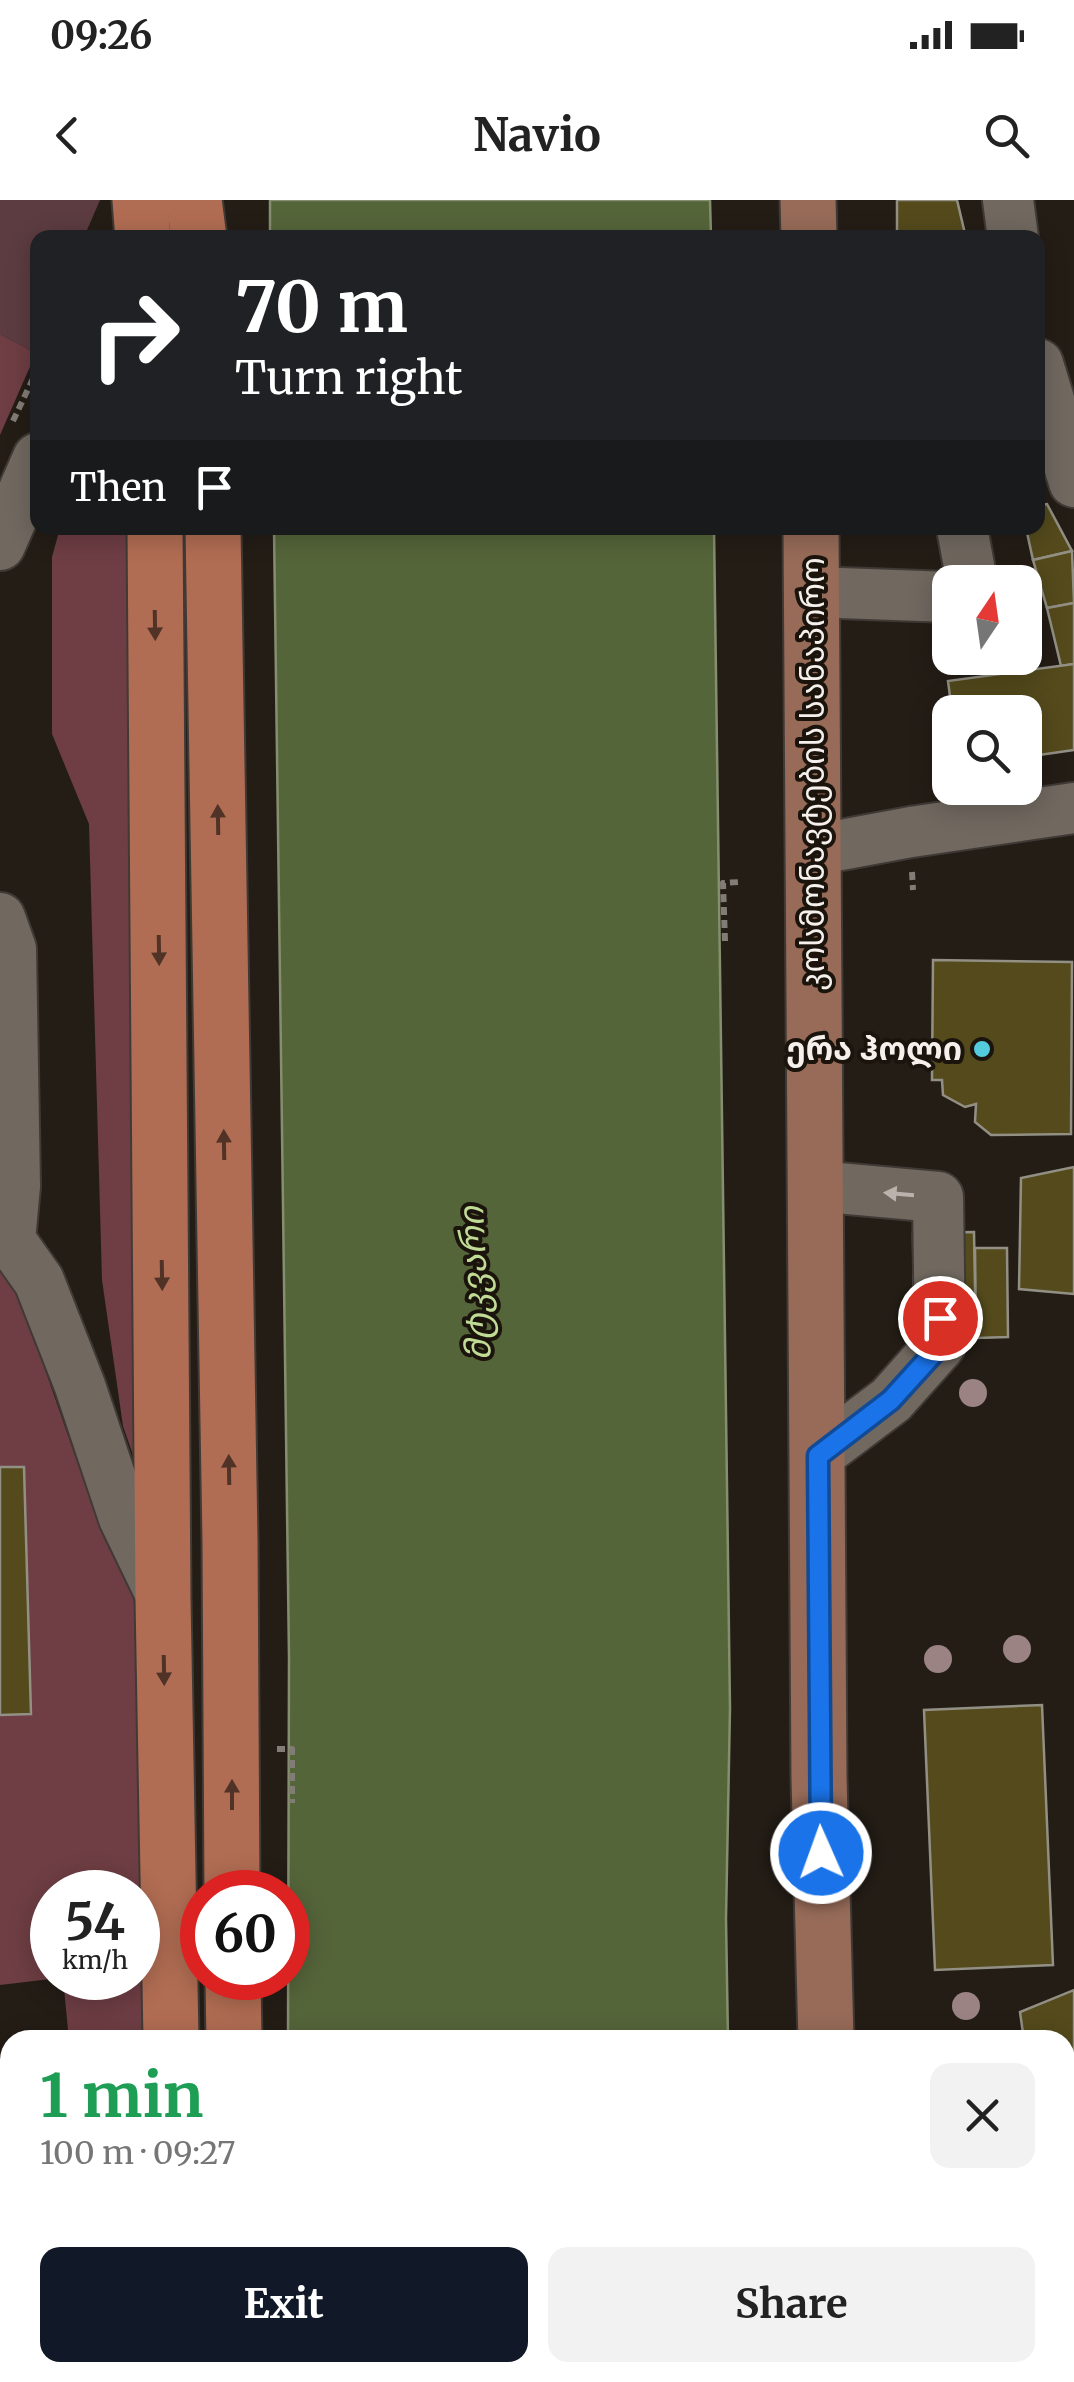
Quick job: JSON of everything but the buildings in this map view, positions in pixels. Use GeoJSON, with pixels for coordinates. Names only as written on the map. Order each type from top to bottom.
{"type":"FeatureCollection","features":[{"type":"Feature","properties":{"kind":"highway"},"geometry":{"type":"LineString","coordinates":[[150,216],[181,230]]}},
{"type":"Feature","properties":{"kind":"highway"},"geometry":{"type":"LineString","coordinates":[[154,535],[162,1599],[170,2030]]}},
{"type":"Feature","properties":{"kind":"highway"},"geometry":{"type":"LineString","coordinates":[[213,535],[230,1502],[232,1870]]}},
{"type":"Feature","properties":{"kind":"highway"},"geometry":{"type":"LineString","coordinates":[[233,2000],[234,2030]]}},
{"type":"Feature","properties":{"kind":"main road"},"geometry":{"type":"LineString","coordinates":[[215,230],[216,200]]}},
{"type":"Feature","properties":{"kind":"main road"},"geometry":{"type":"LineString","coordinates":[[808,200],[809,230]]}},
{"type":"Feature","properties":{"kind":"main road","name":"კოსმონავტების სანაპირო"},"geometry":{"type":"LineString","coordinates":[[811,535],[819,1778],[826,2030]]}},
{"type":"Feature","properties":{"kind":"street"},"geometry":{"type":"LineString","coordinates":[[1008,200],[1012,230]]}},
{"type":"Feature","properties":{"kind":"street"},"geometry":{"type":"LineString","coordinates":[[1045,387],[1074,482]]}},
{"type":"Feature","properties":{"kind":"street"},"geometry":{"type":"LineString","coordinates":[[0,545],[22,446]]}},
{"type":"Feature","properties":{"kind":"street"},"geometry":{"type":"LineString","coordinates":[[963,535],[969,565]]}},
{"type":"Feature","properties":{"kind":"street"},"geometry":{"type":"LineString","coordinates":[[812,592],[932,595]]}},
{"type":"Feature","properties":{"kind":"street"},"geometry":{"type":"LineString","coordinates":[[814,850],[1074,808]]}},
{"type":"Feature","properties":{"kind":"street"},"geometry":{"type":"LineString","coordinates":[[0,918],[10,949],[15,1186],[10,1240],[39,1281],[80,1386],[124,1518],[162,1599]]}},
{"type":"Feature","properties":{"kind":"street"},"geometry":{"type":"LineString","coordinates":[[815,1186],[938,1197],[941,1290],[940,1346],[891,1400],[818,1456]]}},
{"type":"Feature","properties":{"kind":"path"},"geometry":{"type":"LineString","coordinates":[[22,446],[30,407]]}},
{"type":"Feature","properties":{"kind":"path"},"geometry":{"type":"LineString","coordinates":[[726,940],[724,882],[740,882]]}},
{"type":"Feature","properties":{"kind":"path"},"geometry":{"type":"LineString","coordinates":[[274,1748],[292,1749],[292,1802]]}},
{"type":"Feature","properties":{"kind":"shaded area"},"geometry":{"type":"Polygon","coordinates":[[[0,200],[100,200],[87,230],[30,230],[30,350],[0,334],[0,200]]]}},
{"type":"Feature","properties":{"kind":"shaded area"},"geometry":{"type":"Polygon","coordinates":[[[0,334],[30,350],[30,367],[0,435],[0,334]]]}},
{"type":"Feature","properties":{"kind":"shaded area"},"geometry":{"type":"Polygon","coordinates":[[[58,535],[134,535],[150,1504],[123,1426],[102,1280],[89,824],[52,734],[52,557],[58,535]]]}},
{"type":"Feature","properties":{"kind":"shaded area"},"geometry":{"type":"Polygon","coordinates":[[[0,1268],[15,1283],[88,1493],[149,1627],[148,1870],[30,1870],[30,1981],[0,1985],[0,1268]]]}},
{"type":"Feature","properties":{"kind":"shaded area"},"geometry":{"type":"Polygon","coordinates":[[[65,2000],[148,2000],[148,2030],[68,2030],[65,2000]]]}},
{"type":"Feature","properties":{"kind":"water"},"geometry":{"type":"Polygon","coordinates":[[[270,200],[710,200],[711,230],[270,230],[270,200]]]}},
{"type":"Feature","properties":{"kind":"water","name":"მტკვარი"},"geometry":{"type":"Polygon","coordinates":[[[274,535],[714,535],[730,1708],[728,2030],[288,2030],[288,2000],[310,2000],[310,1870],[288,1870],[274,535]]]}},
{"type":"Feature","properties":{"kind":"place","name":"ერა ჰოლი"},"geometry":{"type":"Point","coordinates":[982,1049]}},
{"type":"Feature","properties":{"kind":"route"},"geometry":{"type":"LineString","coordinates":[[821,1853],[818,1456],[891,1400],[940,1346],[940,1318]]}}]}
